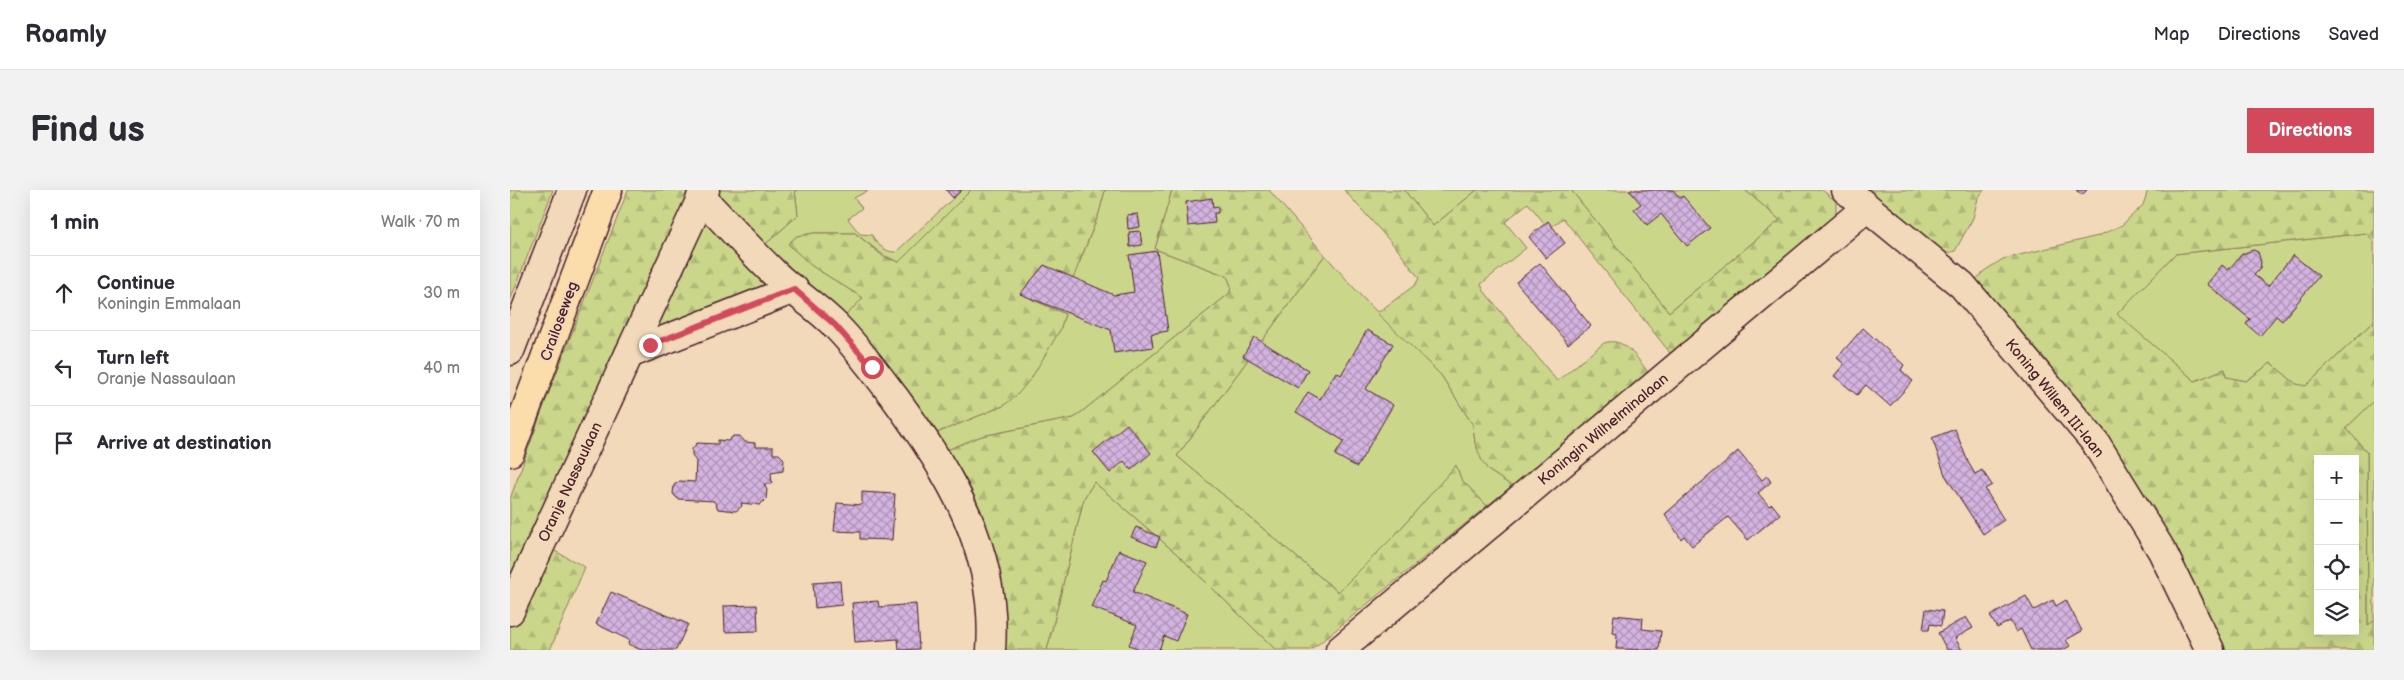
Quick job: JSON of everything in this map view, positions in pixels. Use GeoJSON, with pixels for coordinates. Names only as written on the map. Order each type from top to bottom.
{"type":"FeatureCollection","features":[{"type":"Feature","properties":{"kind":"main road","name":"Crailoseweg"},"geometry":{"type":"LineString","coordinates":[[510,452],[608,190]]}},
{"type":"Feature","properties":{"kind":"street"},"geometry":{"type":"LineString","coordinates":[[510,351],[572,190]]}},
{"type":"Feature","properties":{"kind":"street","name":"Koning Willem III-laan"},"geometry":{"type":"LineString","coordinates":[[1846,190],[1962,285],[2095,442],[2162,551],[2210,650]]}},
{"type":"Feature","properties":{"kind":"street"},"geometry":{"type":"LineString","coordinates":[[703,194],[776,275],[835,325],[872,367],[928,442],[955,489],[975,532],[989,595],[992,632],[991,650]]}},
{"type":"Feature","properties":{"kind":"street","name":"Oranje Nassaulaan"},"geometry":{"type":"LineString","coordinates":[[510,611],[703,194]]}},
{"type":"Feature","properties":{"kind":"street","name":"Koningin Wilhelminalaan"},"geometry":{"type":"LineString","coordinates":[[1340,650],[1866,208]]}},
{"type":"Feature","properties":{"kind":"street"},"geometry":{"type":"LineString","coordinates":[[629,354],[794,289]]}},
{"type":"Feature","properties":{"kind":"green space"},"geometry":{"type":"Polygon","coordinates":[[[510,190],[553,190],[510,301],[510,190]]]}},
{"type":"Feature","properties":{"kind":"green space"},"geometry":{"type":"Polygon","coordinates":[[[628,190],[692,190],[510,587],[510,499],[546,400],[628,190]]]}},
{"type":"Feature","properties":{"kind":"green space"},"geometry":{"type":"Polygon","coordinates":[[[715,190],[795,190],[798,215],[759,250],[711,199],[715,190]]]}},
{"type":"Feature","properties":{"kind":"green space"},"geometry":{"type":"Polygon","coordinates":[[[795,190],[869,190],[854,198],[862,208],[848,219],[860,234],[872,235],[882,247],[896,252],[962,190],[971,190],[899,262],[883,255],[855,233],[814,233],[797,236],[788,244],[812,266],[863,298],[842,319],[759,250],[798,215],[795,190]]]}},
{"type":"Feature","properties":{"kind":"green space"},"geometry":{"type":"Polygon","coordinates":[[[971,190],[1105,190],[1099,213],[1072,281],[1044,267],[1031,299],[1065,314],[1060,330],[1032,377],[1017,395],[1003,406],[934,434],[842,319],[863,298],[812,266],[788,244],[797,236],[814,233],[855,233],[884,257],[899,262],[971,190]]]}},
{"type":"Feature","properties":{"kind":"green space"},"geometry":{"type":"Polygon","coordinates":[[[1105,190],[1172,190],[1155,249],[1227,276],[1231,286],[1230,293],[1074,418],[982,436],[947,450],[934,434],[1003,406],[1060,330],[1065,314],[1031,300],[1044,267],[1079,264],[1099,213],[1105,190]]]}},
{"type":"Feature","properties":{"kind":"green space"},"geometry":{"type":"Polygon","coordinates":[[[1172,190],[1269,190],[1325,255],[1177,456],[1338,592],[1396,534],[1456,465],[1461,479],[1487,506],[1311,650],[1276,650],[1177,554],[1094,482],[1084,498],[1047,650],[1002,650],[1001,592],[990,535],[967,482],[947,450],[982,436],[1074,418],[1230,293],[1231,286],[1227,276],[1155,249],[1172,190]]]}},
{"type":"Feature","properties":{"kind":"green space"},"geometry":{"type":"Polygon","coordinates":[[[1344,190],[1404,190],[1433,226],[1477,190],[1571,190],[1669,312],[1780,220],[1745,190],[1822,190],[1836,201],[1836,222],[1671,354],[1563,218],[1549,229],[1528,203],[1505,222],[1526,248],[1481,284],[1484,291],[1557,381],[1604,343],[1611,342],[1618,343],[1630,350],[1649,373],[1512,486],[1488,470],[1482,461],[1475,443],[1473,425],[1441,375],[1377,313],[1415,285],[1419,278],[1398,250],[1344,190]]]}},
{"type":"Feature","properties":{"kind":"green space"},"geometry":{"type":"Polygon","coordinates":[[[1404,190],[1477,190],[1433,226],[1404,190]]]}},
{"type":"Feature","properties":{"kind":"green space"},"geometry":{"type":"Polygon","coordinates":[[[1571,190],[1745,190],[1780,220],[1669,312],[1571,190]]]}},
{"type":"Feature","properties":{"kind":"green space"},"geometry":{"type":"Polygon","coordinates":[[[1855,190],[1984,190],[1978,198],[1973,218],[1955,251],[1934,257],[1855,190]]]}},
{"type":"Feature","properties":{"kind":"green space"},"geometry":{"type":"Polygon","coordinates":[[[2148,190],[2374,190],[2374,241],[2366,233],[2175,254],[2117,314],[2195,381],[2225,369],[2226,377],[2246,381],[2271,363],[2296,384],[2306,386],[2374,321],[2374,401],[2346,428],[2367,452],[2368,625],[2374,621],[2374,650],[2223,650],[2218,639],[1969,287],[1984,271],[2003,259],[2098,236],[2122,225],[2143,205],[2148,190]]]}},
{"type":"Feature","properties":{"kind":"green space"},"geometry":{"type":"Polygon","coordinates":[[[706,208],[780,290],[647,334],[706,208]]]}},
{"type":"Feature","properties":{"kind":"green space"},"geometry":{"type":"Polygon","coordinates":[[[2366,233],[2374,241],[2374,321],[2306,386],[2296,384],[2271,363],[2246,381],[2226,377],[2225,369],[2195,381],[2116,314],[2175,254],[2366,233]]]}},
{"type":"Feature","properties":{"kind":"green space"},"geometry":{"type":"Polygon","coordinates":[[[1325,255],[1361,296],[1441,375],[1473,425],[1475,443],[1488,470],[1512,486],[1487,506],[1461,479],[1456,466],[1396,534],[1338,592],[1177,456],[1325,255]]]}},
{"type":"Feature","properties":{"kind":"green space"},"geometry":{"type":"Polygon","coordinates":[[[2374,401],[2374,621],[2368,626],[2367,452],[2346,428],[2374,401]]]}},
{"type":"Feature","properties":{"kind":"green space"},"geometry":{"type":"Polygon","coordinates":[[[1094,482],[1177,554],[1276,650],[1047,650],[1084,498],[1094,482]]]}},
{"type":"Feature","properties":{"kind":"green space"},"geometry":{"type":"Polygon","coordinates":[[[551,549],[585,567],[550,650],[510,650],[510,626],[551,549]]]}},
{"type":"Feature","properties":{"kind":"building"},"geometry":{"type":"Polygon","coordinates":[[[946,190],[962,190],[953,198],[946,190]]]}},
{"type":"Feature","properties":{"kind":"building"},"geometry":{"type":"Polygon","coordinates":[[[1629,190],[1673,190],[1680,198],[1683,196],[1710,228],[1687,246],[1661,214],[1647,225],[1634,209],[1641,204],[1629,190]]]}},
{"type":"Feature","properties":{"kind":"building"},"geometry":{"type":"Polygon","coordinates":[[[2076,190],[2087,190],[2082,195],[2076,190]]]}},
{"type":"Feature","properties":{"kind":"building"},"geometry":{"type":"Polygon","coordinates":[[[1212,198],[1213,208],[1218,207],[1218,213],[1214,213],[1215,223],[1188,226],[1186,202],[1212,198]]]}},
{"type":"Feature","properties":{"kind":"building"},"geometry":{"type":"Polygon","coordinates":[[[1138,214],[1140,227],[1128,229],[1127,215],[1138,214]]]}},
{"type":"Feature","properties":{"kind":"building"},"geometry":{"type":"Polygon","coordinates":[[[1548,221],[1565,243],[1546,258],[1529,237],[1548,221]]]}},
{"type":"Feature","properties":{"kind":"building"},"geometry":{"type":"Polygon","coordinates":[[[1140,231],[1142,245],[1130,247],[1129,232],[1140,231]]]}},
{"type":"Feature","properties":{"kind":"building"},"geometry":{"type":"Polygon","coordinates":[[[2253,250],[2258,252],[2261,262],[2260,269],[2254,275],[2268,286],[2293,255],[2319,276],[2282,321],[2276,316],[2260,336],[2246,324],[2250,319],[2207,284],[2222,265],[2228,270],[2242,254],[2253,250]]]}},
{"type":"Feature","properties":{"kind":"building"},"geometry":{"type":"Polygon","coordinates":[[[1157,251],[1168,331],[1151,334],[1153,347],[1114,353],[1111,330],[1020,294],[1044,265],[1114,295],[1134,292],[1129,255],[1157,251]]]}},
{"type":"Feature","properties":{"kind":"building"},"geometry":{"type":"Polygon","coordinates":[[[1540,263],[1591,326],[1568,344],[1516,282],[1540,263]]]}},
{"type":"Feature","properties":{"kind":"building"},"geometry":{"type":"Polygon","coordinates":[[[1863,328],[1904,365],[1901,370],[1913,381],[1890,406],[1866,385],[1857,395],[1834,376],[1844,364],[1837,358],[1863,328]]]}},
{"type":"Feature","properties":{"kind":"building"},"geometry":{"type":"Polygon","coordinates":[[[1367,330],[1393,344],[1366,389],[1393,405],[1357,467],[1335,455],[1344,441],[1296,412],[1308,392],[1320,399],[1336,372],[1341,375],[1367,330]]]}},
{"type":"Feature","properties":{"kind":"building"},"geometry":{"type":"Polygon","coordinates":[[[1254,337],[1308,370],[1298,388],[1243,356],[1254,337]]]}},
{"type":"Feature","properties":{"kind":"building"},"geometry":{"type":"Polygon","coordinates":[[[1127,424],[1151,453],[1131,470],[1124,461],[1110,473],[1093,452],[1127,424]]]}},
{"type":"Feature","properties":{"kind":"building"},"geometry":{"type":"Polygon","coordinates":[[[1955,429],[1968,462],[1975,474],[1982,470],[1992,485],[1985,489],[2004,520],[1983,534],[1945,475],[1932,438],[1955,429]]]}},
{"type":"Feature","properties":{"kind":"building"},"geometry":{"type":"Polygon","coordinates":[[[733,436],[740,436],[745,442],[755,443],[755,447],[773,447],[773,454],[779,454],[784,459],[783,471],[771,473],[772,484],[764,484],[767,490],[766,499],[760,505],[741,503],[742,506],[736,511],[718,509],[714,501],[678,499],[673,494],[674,485],[680,481],[695,482],[696,461],[692,456],[692,449],[697,443],[718,444],[718,440],[728,441],[733,436]]]}},
{"type":"Feature","properties":{"kind":"building"},"geometry":{"type":"Polygon","coordinates":[[[1738,451],[1762,480],[1767,476],[1771,482],[1758,493],[1769,506],[1772,504],[1780,514],[1748,540],[1728,517],[1692,546],[1684,536],[1681,539],[1665,514],[1738,451]]]}},
{"type":"Feature","properties":{"kind":"building"},"geometry":{"type":"Polygon","coordinates":[[[862,492],[895,494],[892,540],[860,539],[860,532],[834,531],[837,503],[862,505],[862,492]]]}},
{"type":"Feature","properties":{"kind":"building"},"geometry":{"type":"Polygon","coordinates":[[[1136,527],[1160,537],[1156,547],[1131,537],[1136,527]]]}},
{"type":"Feature","properties":{"kind":"building"},"geometry":{"type":"Polygon","coordinates":[[[1119,550],[1147,561],[1133,592],[1187,614],[1176,641],[1164,636],[1159,650],[1142,650],[1129,645],[1137,625],[1091,607],[1103,580],[1106,581],[1119,550]]]}},
{"type":"Feature","properties":{"kind":"building"},"geometry":{"type":"Polygon","coordinates":[[[840,581],[842,605],[815,608],[813,583],[840,581]]]}},
{"type":"Feature","properties":{"kind":"building"},"geometry":{"type":"Polygon","coordinates":[[[611,592],[688,624],[676,650],[641,650],[628,644],[629,640],[596,624],[611,592]]]}},
{"type":"Feature","properties":{"kind":"building"},"geometry":{"type":"Polygon","coordinates":[[[2026,596],[2034,610],[2053,600],[2056,606],[2066,600],[2082,631],[2066,640],[2070,646],[2063,650],[2031,650],[2021,629],[2016,632],[2010,621],[1997,628],[1990,616],[2026,596]]]}},
{"type":"Feature","properties":{"kind":"building"},"geometry":{"type":"Polygon","coordinates":[[[878,601],[879,607],[916,604],[919,649],[899,650],[898,639],[855,642],[852,603],[878,601]]]}},
{"type":"Feature","properties":{"kind":"building"},"geometry":{"type":"Polygon","coordinates":[[[757,605],[758,631],[725,632],[724,606],[757,605]]]}},
{"type":"Feature","properties":{"kind":"building"},"geometry":{"type":"Polygon","coordinates":[[[1926,609],[1943,611],[1941,626],[1930,624],[1929,630],[1923,630],[1926,609]]]}},
{"type":"Feature","properties":{"kind":"building"},"geometry":{"type":"Polygon","coordinates":[[[1614,615],[1643,618],[1642,629],[1661,631],[1659,650],[1616,649],[1617,634],[1612,633],[1614,615]]]}},
{"type":"Feature","properties":{"kind":"building"},"geometry":{"type":"Polygon","coordinates":[[[1966,617],[1973,628],[1955,638],[1962,650],[1947,650],[1938,633],[1966,617]]]}},
{"type":"Feature","properties":{"kind":"route"},"geometry":{"type":"LineString","coordinates":[[650,345],[794,289],[835,325],[872,367]]}}]}
